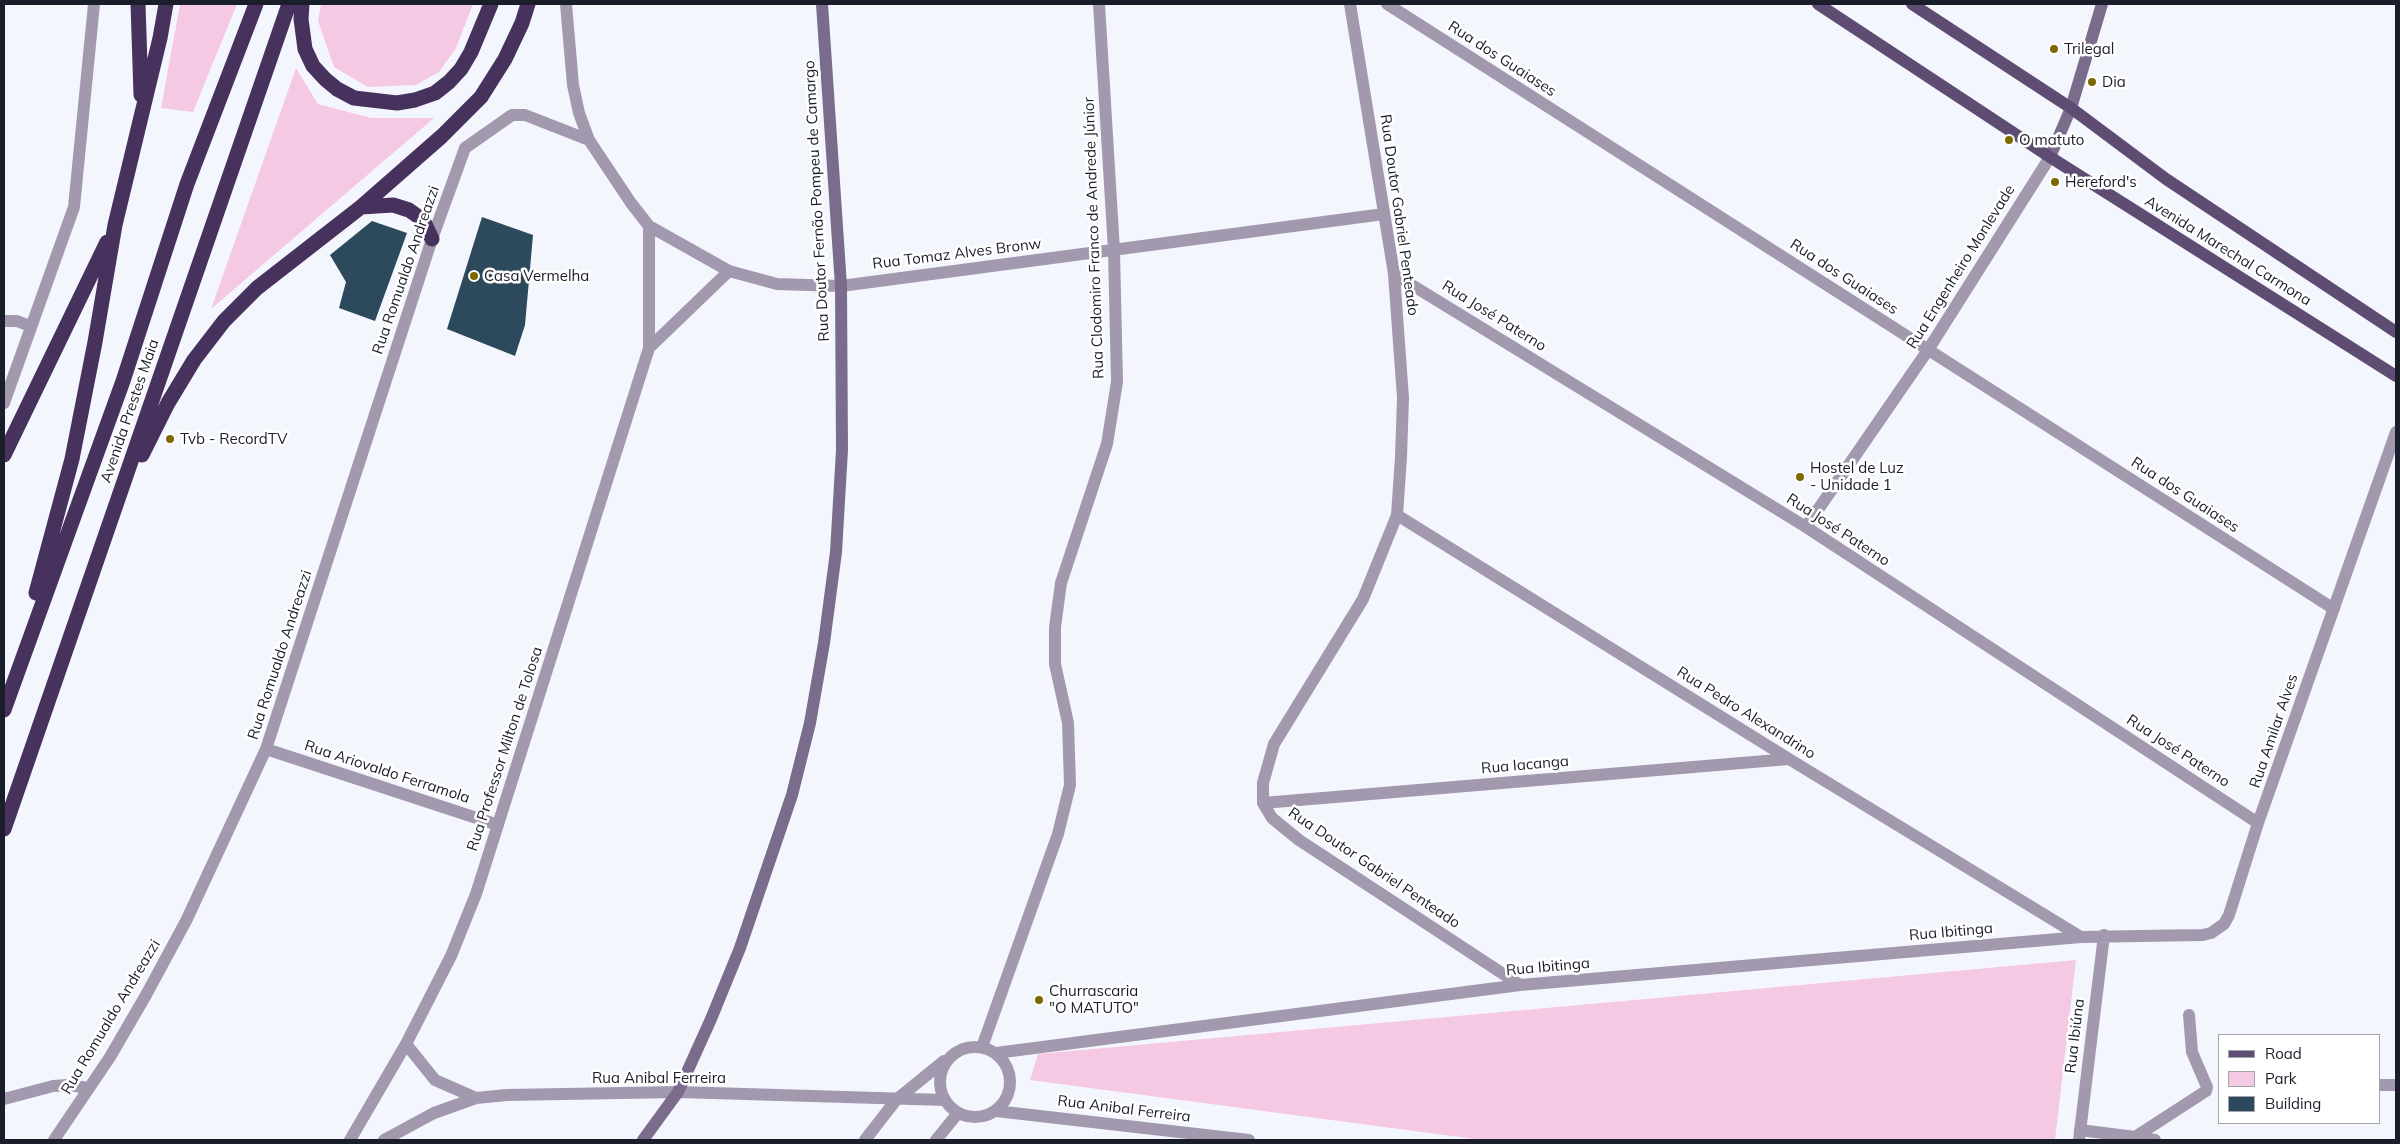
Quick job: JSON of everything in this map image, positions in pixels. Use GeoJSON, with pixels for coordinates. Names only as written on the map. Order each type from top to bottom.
{"type":"FeatureCollection","features":[{"type":"Feature","properties":{"kind":"highway"},"geometry":{"type":"LineString","coordinates":[[138,4],[141,119]]}},
{"type":"Feature","properties":{"kind":"highway"},"geometry":{"type":"LineString","coordinates":[[13,684],[72,459],[96,342],[115,225],[160,38],[166,4]]}},
{"type":"Feature","properties":{"kind":"highway","name":"Avenida Prestes Maia"},"geometry":{"type":"LineString","coordinates":[[4,710],[123,381],[187,184],[256,4]]}},
{"type":"Feature","properties":{"kind":"highway","name":"Avenida Prestes Maia"},"geometry":{"type":"LineString","coordinates":[[4,828],[289,4]]}},
{"type":"Feature","properties":{"kind":"highway"},"geometry":{"type":"LineString","coordinates":[[302,4],[301,19],[306,49],[313,66],[325,79],[337,89],[354,98],[397,103],[435,93],[449,82],[461,69],[491,4]]}},
{"type":"Feature","properties":{"kind":"highway"},"geometry":{"type":"LineString","coordinates":[[114,511],[168,403],[194,360],[224,321],[257,288],[361,207],[442,136],[481,97],[505,59],[522,23],[528,4]]}},
{"type":"Feature","properties":{"kind":"highway"},"geometry":{"type":"LineString","coordinates":[[361,207],[393,205],[409,210],[422,220],[432,239]]}},
{"type":"Feature","properties":{"kind":"highway"},"geometry":{"type":"LineString","coordinates":[[4,455],[115,225]]}},
{"type":"Feature","properties":{"kind":"main road","name":"Avenida Marechal Carmona"},"geometry":{"type":"LineString","coordinates":[[1818,4],[2050,156],[2396,376]]}},
{"type":"Feature","properties":{"kind":"main road","name":"Avenida Marechal Carmona"},"geometry":{"type":"LineString","coordinates":[[1912,4],[2071,108],[2166,179],[2396,332]]}},
{"type":"Feature","properties":{"kind":"street"},"geometry":{"type":"LineString","coordinates":[[4,404],[30,326],[74,207],[94,4]]}},
{"type":"Feature","properties":{"kind":"street","name":"Rua Tomaz Alves Bronw"},"geometry":{"type":"LineString","coordinates":[[566,4],[573,85],[579,113],[589,140],[631,203],[650,226],[729,272],[776,284],[841,286],[1384,214]]}},
{"type":"Feature","properties":{"kind":"street","name":"Rua Doutor Fernão Pompeu de Camargo"},"geometry":{"type":"LineString","coordinates":[[643,1140],[678,1092],[711,1019],[749,923],[792,795],[810,723],[824,643],[836,552],[842,450],[841,286],[822,4]]}},
{"type":"Feature","properties":{"kind":"street","name":"Rua Clodomiro Franco de Andrede Júnior"},"geometry":{"type":"LineString","coordinates":[[982,1047],[1058,834],[1070,785],[1071,755],[1068,723],[1055,664],[1055,627],[1061,583],[1108,444],[1117,382],[1114,250],[1099,4]]}},
{"type":"Feature","properties":{"kind":"street","name":"Rua Doutor Gabriel Penteado"},"geometry":{"type":"LineString","coordinates":[[1350,4],[1394,274],[1403,398],[1402,457],[1396,515],[1363,599],[1274,744],[1264,783],[1263,803],[1272,818],[1299,840],[1520,985]]}},
{"type":"Feature","properties":{"kind":"street","name":"Rua dos Guaiases"},"geometry":{"type":"LineString","coordinates":[[1387,4],[2334,609]]}},
{"type":"Feature","properties":{"kind":"street","name":"Rua Engenheiro Monlevade"},"geometry":{"type":"LineString","coordinates":[[1806,528],[1928,350],[2050,156],[2071,108],[2102,4]]}},
{"type":"Feature","properties":{"kind":"street","name":"Rua Romualdo Andreazzi"},"geometry":{"type":"LineString","coordinates":[[54,1140],[89,1088],[142,1002],[186,921],[266,749],[432,239],[465,148],[512,115],[525,114],[589,140]]}},
{"type":"Feature","properties":{"kind":"street","name":"Rua Professor Milton de Tolosa"},"geometry":{"type":"LineString","coordinates":[[350,1140],[406,1044],[451,956],[476,894],[649,348],[650,226]]}},
{"type":"Feature","properties":{"kind":"street","name":"Rua Professor Milton de Tolosa"},"geometry":{"type":"LineString","coordinates":[[649,348],[729,272]]}},
{"type":"Feature","properties":{"kind":"street","name":"Rua José Paterno"},"geometry":{"type":"LineString","coordinates":[[1394,274],[1806,528],[2258,823]]}},
{"type":"Feature","properties":{"kind":"street"},"geometry":{"type":"LineString","coordinates":[[4,321],[17,321],[30,326]]}},
{"type":"Feature","properties":{"kind":"street","name":"Rua Amilar Alves"},"geometry":{"type":"LineString","coordinates":[[2104,935],[2204,936],[2217,930],[2224,924],[2229,915],[2258,823],[2396,432]]}},
{"type":"Feature","properties":{"kind":"street","name":"Rua Pedro Alexandrino"},"geometry":{"type":"LineString","coordinates":[[1396,515],[1789,759],[2081,936]]}},
{"type":"Feature","properties":{"kind":"street","name":"Rua Ariovaldo Ferramola"},"geometry":{"type":"LineString","coordinates":[[266,749],[498,825]]}},
{"type":"Feature","properties":{"kind":"street","name":"Rua Iacanga"},"geometry":{"type":"LineString","coordinates":[[1263,803],[1789,759]]}},
{"type":"Feature","properties":{"kind":"street","name":"Rua Ibitinga"},"geometry":{"type":"LineString","coordinates":[[996,1053],[1520,985],[2104,935]]}},
{"type":"Feature","properties":{"kind":"street","name":"Rua Ibiúna"},"geometry":{"type":"LineString","coordinates":[[2079,1135],[2104,935]]}},
{"type":"Feature","properties":{"kind":"street"},"geometry":{"type":"LineString","coordinates":[[2135,1137],[2213,1087],[2192,1052],[2189,1015]]}},
{"type":"Feature","properties":{"kind":"street"},"geometry":{"type":"LineString","coordinates":[[406,1044],[435,1080],[476,1098]]}},
{"type":"Feature","properties":{"kind":"street"},"geometry":{"type":"LineString","coordinates":[[865,1140],[896,1100],[949,1057],[959,1050],[970,1046],[982,1047],[996,1053],[1009,1071],[1011,1082],[1009,1093],[1004,1103],[996,1111]]}},
{"type":"Feature","properties":{"kind":"street"},"geometry":{"type":"LineString","coordinates":[[936,1140],[958,1113],[944,1100],[940,1090],[939,1078],[942,1066],[949,1057]]}},
{"type":"Feature","properties":{"kind":"street"},"geometry":{"type":"LineString","coordinates":[[4,1099],[53,1086],[68,1085],[89,1088]]}},
{"type":"Feature","properties":{"kind":"street"},"geometry":{"type":"LineString","coordinates":[[2380,1085],[2396,1085]]}},
{"type":"Feature","properties":{"kind":"street","name":"Rua Anibal Ferreira"},"geometry":{"type":"LineString","coordinates":[[384,1140],[434,1113],[476,1098],[678,1092],[944,1100]]}},
{"type":"Feature","properties":{"kind":"street","name":"Rua Anibal Ferreira"},"geometry":{"type":"LineString","coordinates":[[958,1113],[977,1117],[996,1111],[1249,1140]]}},
{"type":"Feature","properties":{"kind":"street"},"geometry":{"type":"LineString","coordinates":[[2079,1135],[2135,1137],[2155,1140]]}},
{"type":"Feature","properties":{"kind":"green space"},"geometry":{"type":"Polygon","coordinates":[[[180,4],[237,4],[193,112],[161,108],[180,4]]]}},
{"type":"Feature","properties":{"kind":"green space"},"geometry":{"type":"Polygon","coordinates":[[[321,4],[473,4],[456,48],[439,72],[416,85],[368,87],[334,67],[318,21],[321,4]]]}},
{"type":"Feature","properties":{"kind":"green space"},"geometry":{"type":"Polygon","coordinates":[[[296,68],[318,104],[371,118],[434,118],[211,309],[296,68]]]}},
{"type":"Feature","properties":{"kind":"green space"},"geometry":{"type":"Polygon","coordinates":[[[2076,960],[2055,1140],[1482,1140],[1030,1080],[1038,1054],[2076,960]]]}},
{"type":"Feature","properties":{"kind":"building"},"geometry":{"type":"Polygon","coordinates":[[[482,217],[533,235],[525,325],[515,356],[447,329],[482,217]]]}},
{"type":"Feature","properties":{"kind":"building"},"geometry":{"type":"Polygon","coordinates":[[[372,221],[407,233],[375,321],[339,308],[346,282],[330,255],[372,221]]]}},
{"type":"Feature","properties":{"kind":"place","name":"Trilegal"},"geometry":{"type":"Point","coordinates":[2054,49]}},
{"type":"Feature","properties":{"kind":"place","name":"Dia"},"geometry":{"type":"Point","coordinates":[2092,82]}},
{"type":"Feature","properties":{"kind":"place","name":"O matuto"},"geometry":{"type":"Point","coordinates":[2009,140]}},
{"type":"Feature","properties":{"kind":"place","name":"Hereford's"},"geometry":{"type":"Point","coordinates":[2055,182]}},
{"type":"Feature","properties":{"kind":"place","name":"Casa Vermelha"},"geometry":{"type":"Point","coordinates":[474,276]}},
{"type":"Feature","properties":{"kind":"place","name":"Tvb - RecordTV"},"geometry":{"type":"Point","coordinates":[170,439]}},
{"type":"Feature","properties":{"kind":"place","name":"Hostel de Luz - Unidade 1"},"geometry":{"type":"Point","coordinates":[1800,477]}},
{"type":"Feature","properties":{"kind":"place","name":"Churrascaria \"O MATUTO\""},"geometry":{"type":"Point","coordinates":[1039,1000]}}]}
